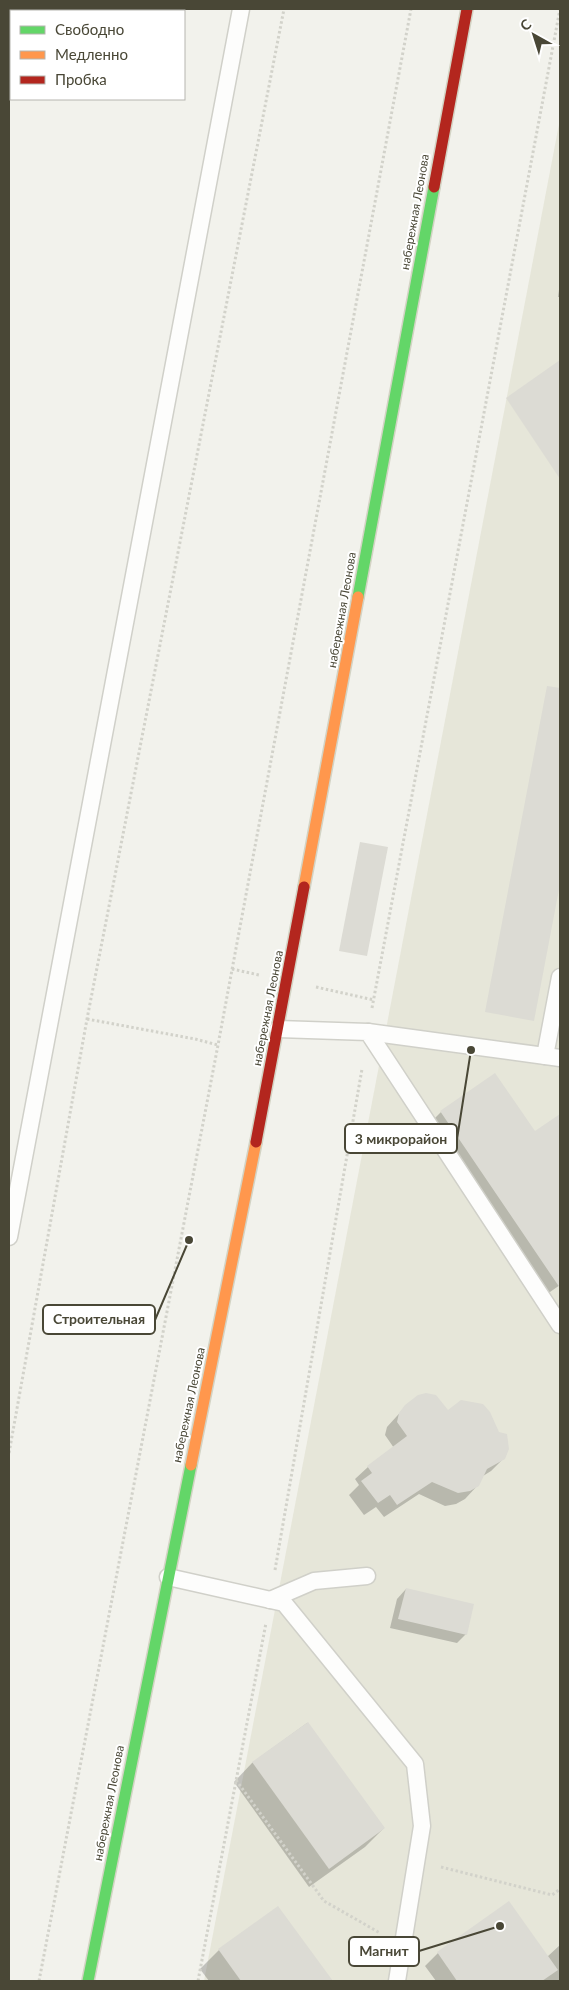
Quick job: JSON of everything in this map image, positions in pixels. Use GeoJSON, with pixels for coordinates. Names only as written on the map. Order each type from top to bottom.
{"type":"FeatureCollection","features":[{"type":"Feature","properties":{"kind":"main road","name":"набережная Леонова"},"geometry":{"type":"LineString","coordinates":[[88,1981],[278,1029],[467,9]]}},
{"type":"Feature","properties":{"kind":"lane"},"geometry":{"type":"LineString","coordinates":[[9,1236],[241,9]]}},
{"type":"Feature","properties":{"kind":"lane"},"geometry":{"type":"LineString","coordinates":[[278,1029],[368,1032],[552,1057],[560,977]]}},
{"type":"Feature","properties":{"kind":"lane"},"geometry":{"type":"LineString","coordinates":[[368,1032],[560,1325]]}},
{"type":"Feature","properties":{"kind":"lane"},"geometry":{"type":"LineString","coordinates":[[270,1600],[314,1581],[367,1576]]}},
{"type":"Feature","properties":{"kind":"lane"},"geometry":{"type":"LineString","coordinates":[[168,1577],[284,1603],[414,1764],[422,1826],[397,1981]]}},
{"type":"Feature","properties":{"kind":"path"},"geometry":{"type":"LineString","coordinates":[[9,1453],[87,1019],[284,9]]}},
{"type":"Feature","properties":{"kind":"path"},"geometry":{"type":"LineString","coordinates":[[39,1981],[218,1045],[410,9]]}},
{"type":"Feature","properties":{"kind":"path"},"geometry":{"type":"LineString","coordinates":[[198,1981],[270,1600],[368,1032],[560,9]]}},
{"type":"Feature","properties":{"kind":"path"},"geometry":{"type":"LineString","coordinates":[[87,1019],[218,1045]]}},
{"type":"Feature","properties":{"kind":"path"},"geometry":{"type":"LineString","coordinates":[[236,1780],[324,1901],[403,1946]]}},
{"type":"Feature","properties":{"kind":"path"},"geometry":{"type":"LineString","coordinates":[[416,1861],[552,1895],[560,1889]]}},
{"type":"Feature","properties":{"kind":"shaded area"},"geometry":{"type":"Polygon","coordinates":[[[560,119],[560,1981],[204,1981],[560,119]]]}},
{"type":"Feature","properties":{"kind":"building"},"geometry":{"type":"Polygon","coordinates":[[[560,360],[560,479],[506,398],[560,360]]]}},
{"type":"Feature","properties":{"kind":"building"},"geometry":{"type":"Polygon","coordinates":[[[547,686],[560,688],[560,884],[534,1021],[485,1012],[547,686]]]}},
{"type":"Feature","properties":{"kind":"building"},"geometry":{"type":"Polygon","coordinates":[[[360,842],[388,847],[367,956],[339,951],[360,842]]]}},
{"type":"Feature","properties":{"kind":"building"},"geometry":{"type":"Polygon","coordinates":[[[495,1073],[535,1131],[560,1114],[560,1288],[440,1111],[495,1073]]]}},
{"type":"Feature","properties":{"kind":"building"},"geometry":{"type":"Polygon","coordinates":[[[426,1393],[436,1395],[448,1410],[461,1400],[483,1404],[490,1412],[499,1432],[507,1434],[509,1449],[505,1459],[487,1469],[479,1486],[470,1491],[458,1493],[432,1482],[397,1505],[390,1495],[378,1503],[361,1481],[372,1473],[367,1466],[407,1436],[397,1422],[399,1413],[405,1405],[418,1395],[426,1393]]]}},
{"type":"Feature","properties":{"kind":"building"},"geometry":{"type":"Polygon","coordinates":[[[406,1588],[474,1604],[467,1635],[398,1619],[406,1588]]]}},
{"type":"Feature","properties":{"kind":"building"},"geometry":{"type":"Polygon","coordinates":[[[308,1722],[385,1828],[329,1869],[252,1762],[308,1722]]]}},
{"type":"Feature","properties":{"kind":"building"},"geometry":{"type":"Polygon","coordinates":[[[509,1901],[558,1970],[542,1981],[457,1981],[437,1952],[509,1901]]]}},
{"type":"Feature","properties":{"kind":"building"},"geometry":{"type":"Polygon","coordinates":[[[278,1906],[333,1981],[241,1981],[218,1949],[278,1906]]]}},
{"type":"Feature","properties":{"kind":"traffic: fast"},"geometry":{"type":"LineString","coordinates":[[358,597],[434,187]]}},
{"type":"Feature","properties":{"kind":"traffic: fast"},"geometry":{"type":"LineString","coordinates":[[88,1981],[191,1465]]}},
{"type":"Feature","properties":{"kind":"traffic: slow"},"geometry":{"type":"LineString","coordinates":[[304,887],[358,597]]}},
{"type":"Feature","properties":{"kind":"traffic: slow"},"geometry":{"type":"LineString","coordinates":[[191,1465],[256,1142]]}},
{"type":"Feature","properties":{"kind":"traffic: jam"},"geometry":{"type":"LineString","coordinates":[[434,187],[467,9]]}},
{"type":"Feature","properties":{"kind":"traffic: jam"},"geometry":{"type":"LineString","coordinates":[[256,1142],[304,887]]}},
{"type":"Feature","properties":{"kind":"place","name":"3 микрорайон"},"geometry":{"type":"Point","coordinates":[471,1050]}},
{"type":"Feature","properties":{"kind":"place","name":"Строительная"},"geometry":{"type":"Point","coordinates":[189,1240]}},
{"type":"Feature","properties":{"kind":"place","name":"Магнит"},"geometry":{"type":"Point","coordinates":[500,1926]}}]}
